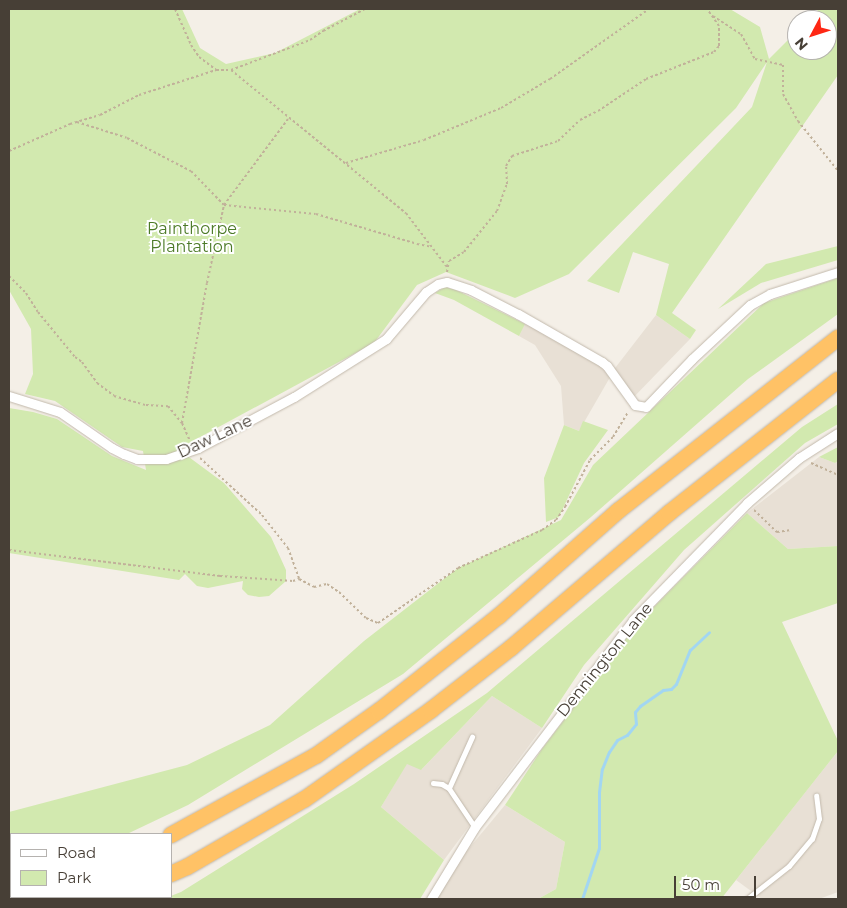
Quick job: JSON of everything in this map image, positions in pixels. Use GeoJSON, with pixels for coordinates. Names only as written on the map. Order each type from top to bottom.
{"type":"FeatureCollection","features":[{"type":"Feature","properties":{"kind":"highway"},"geometry":{"type":"LineString","coordinates":[[172,834],[318,755],[379,711],[498,616],[626,505],[838,338]]}},
{"type":"Feature","properties":{"kind":"highway"},"geometry":{"type":"LineString","coordinates":[[172,874],[187,867],[305,799],[431,710],[511,648],[669,513],[838,380]]}},
{"type":"Feature","properties":{"kind":"street"},"geometry":{"type":"LineString","coordinates":[[446,282],[471,290],[518,314],[602,362],[607,366],[635,405],[646,407],[692,359],[750,305],[770,294],[838,272]]}},
{"type":"Feature","properties":{"kind":"street","name":"Daw Lane"},"geometry":{"type":"LineString","coordinates":[[9,396],[60,412],[112,448],[137,459],[166,459],[192,451],[294,397],[386,339],[426,292],[438,284],[446,282]]}},
{"type":"Feature","properties":{"kind":"street","name":"Dennington Lane"},"geometry":{"type":"LineString","coordinates":[[430,899],[476,827],[633,620],[747,503],[800,458],[838,433]]}},
{"type":"Feature","properties":{"kind":"lane"},"geometry":{"type":"LineString","coordinates":[[449,788],[472,737]]}},
{"type":"Feature","properties":{"kind":"lane"},"geometry":{"type":"LineString","coordinates":[[433,783],[442,784],[449,788],[476,827]]}},
{"type":"Feature","properties":{"kind":"lane"},"geometry":{"type":"LineString","coordinates":[[747,899],[790,866],[812,839],[819,819],[816,796]]}},
{"type":"Feature","properties":{"kind":"path"},"geometry":{"type":"LineString","coordinates":[[175,9],[190,45],[199,57],[216,70]]}},
{"type":"Feature","properties":{"kind":"path"},"geometry":{"type":"LineString","coordinates":[[9,151],[77,122],[100,115],[140,94],[216,70],[231,70],[310,40],[323,30],[365,9]]}},
{"type":"Feature","properties":{"kind":"path"},"geometry":{"type":"LineString","coordinates":[[346,163],[424,140],[501,108],[550,79],[649,9]]}},
{"type":"Feature","properties":{"kind":"path"},"geometry":{"type":"LineString","coordinates":[[446,282],[449,261],[464,252],[497,211],[507,184],[506,166],[512,156],[558,141],[580,120],[598,111],[646,79],[714,52],[719,46],[719,26],[707,9]]}},
{"type":"Feature","properties":{"kind":"path"},"geometry":{"type":"LineString","coordinates":[[710,14],[741,34],[755,59],[783,65],[783,94],[798,121],[838,171]]}},
{"type":"Feature","properties":{"kind":"path"},"geometry":{"type":"LineString","coordinates":[[231,70],[288,119],[346,163],[406,213],[447,267]]}},
{"type":"Feature","properties":{"kind":"path"},"geometry":{"type":"LineString","coordinates":[[182,423],[207,283],[224,206],[288,119]]}},
{"type":"Feature","properties":{"kind":"path"},"geometry":{"type":"LineString","coordinates":[[77,122],[127,138],[191,171],[224,206],[316,214],[418,244],[432,246]]}},
{"type":"Feature","properties":{"kind":"path"},"geometry":{"type":"LineString","coordinates":[[9,276],[26,293],[97,382],[114,396],[146,405],[168,406],[182,423],[189,438],[192,451],[262,515],[288,548],[299,579]]}},
{"type":"Feature","properties":{"kind":"path"},"geometry":{"type":"LineString","coordinates":[[9,550],[220,576],[293,581],[299,579],[314,586],[327,584],[339,592],[366,618],[378,623],[384,621],[458,568],[542,530],[556,520],[566,508],[590,460],[613,437],[630,409],[635,405]]}},
{"type":"Feature","properties":{"kind":"path"},"geometry":{"type":"LineString","coordinates":[[800,458],[838,475]]}},
{"type":"Feature","properties":{"kind":"path"},"geometry":{"type":"LineString","coordinates":[[747,503],[778,532],[791,530]]}},
{"type":"Feature","properties":{"kind":"shaded area"},"geometry":{"type":"Polygon","coordinates":[[[656,315],[690,339],[631,400],[614,376],[609,379],[579,431],[564,425],[561,386],[535,345],[519,336],[527,319],[612,372],[656,315]]]}},
{"type":"Feature","properties":{"kind":"shaded area"},"geometry":{"type":"Polygon","coordinates":[[[819,457],[835,463],[838,461],[838,546],[788,549],[747,513],[819,457]]]}},
{"type":"Feature","properties":{"kind":"shaded area"},"geometry":{"type":"Polygon","coordinates":[[[492,696],[542,728],[444,860],[381,807],[407,763],[422,769],[492,696]]]}},
{"type":"Feature","properties":{"kind":"shaded area"},"geometry":{"type":"Polygon","coordinates":[[[838,751],[838,892],[819,899],[762,899],[736,880],[838,751]]]}},
{"type":"Feature","properties":{"kind":"shaded area"},"geometry":{"type":"Polygon","coordinates":[[[505,805],[565,842],[556,889],[538,899],[437,899],[466,852],[505,805]]]}},
{"type":"Feature","properties":{"kind":"green space","name":"Painthorpe Plantation"},"geometry":{"type":"Polygon","coordinates":[[[9,9],[182,9],[200,48],[226,64],[275,53],[360,9],[730,9],[760,27],[769,59],[787,41],[787,60],[837,60],[837,10],[818,10],[838,9],[838,75],[672,313],[696,330],[690,339],[656,315],[669,264],[633,252],[619,293],[587,281],[752,107],[767,62],[736,108],[569,274],[515,298],[446,272],[417,285],[374,343],[178,449],[224,483],[271,537],[286,570],[286,581],[269,596],[248,595],[242,589],[243,581],[208,588],[197,586],[185,574],[179,580],[9,553],[9,408],[57,419],[112,456],[146,470],[143,451],[122,447],[55,401],[25,394],[33,374],[31,329],[9,290],[9,9]]]}},
{"type":"Feature","properties":{"kind":"green space"},"geometry":{"type":"Polygon","coordinates":[[[838,246],[838,260],[761,283],[718,309],[766,264],[838,246]]]}},
{"type":"Feature","properties":{"kind":"green space"},"geometry":{"type":"Polygon","coordinates":[[[838,278],[838,314],[748,379],[591,517],[403,674],[188,805],[129,833],[10,833],[9,890],[9,812],[187,765],[270,725],[364,641],[458,568],[561,520],[593,465],[764,303],[838,278]]]}},
{"type":"Feature","properties":{"kind":"green space"},"geometry":{"type":"Polygon","coordinates":[[[445,287],[456,290],[525,324],[519,336],[454,300],[435,293],[445,287]]]}},
{"type":"Feature","properties":{"kind":"green space"},"geometry":{"type":"Polygon","coordinates":[[[838,404],[838,424],[805,443],[684,550],[584,665],[542,728],[492,696],[421,770],[407,764],[381,807],[444,860],[420,899],[163,899],[172,898],[172,896],[181,892],[354,784],[487,693],[802,427],[838,404]]]}},
{"type":"Feature","properties":{"kind":"green space"},"geometry":{"type":"Polygon","coordinates":[[[583,421],[608,430],[584,463],[559,517],[546,522],[544,478],[564,425],[579,431],[583,421]]]}},
{"type":"Feature","properties":{"kind":"green space"},"geometry":{"type":"Polygon","coordinates":[[[838,447],[838,461],[835,463],[819,457],[838,447]]]}},
{"type":"Feature","properties":{"kind":"green space"},"geometry":{"type":"Polygon","coordinates":[[[747,513],[788,549],[838,546],[838,603],[782,622],[838,741],[838,751],[721,899],[538,899],[556,889],[565,842],[505,805],[542,749],[637,624],[747,513]]]}},
{"type":"Feature","properties":{"kind":"waterway"},"geometry":{"type":"LineString","coordinates":[[582,899],[599,848],[599,792],[602,769],[609,752],[617,740],[627,735],[636,724],[635,712],[640,706],[663,690],[671,689],[676,684],[690,650],[709,632]]}}]}
